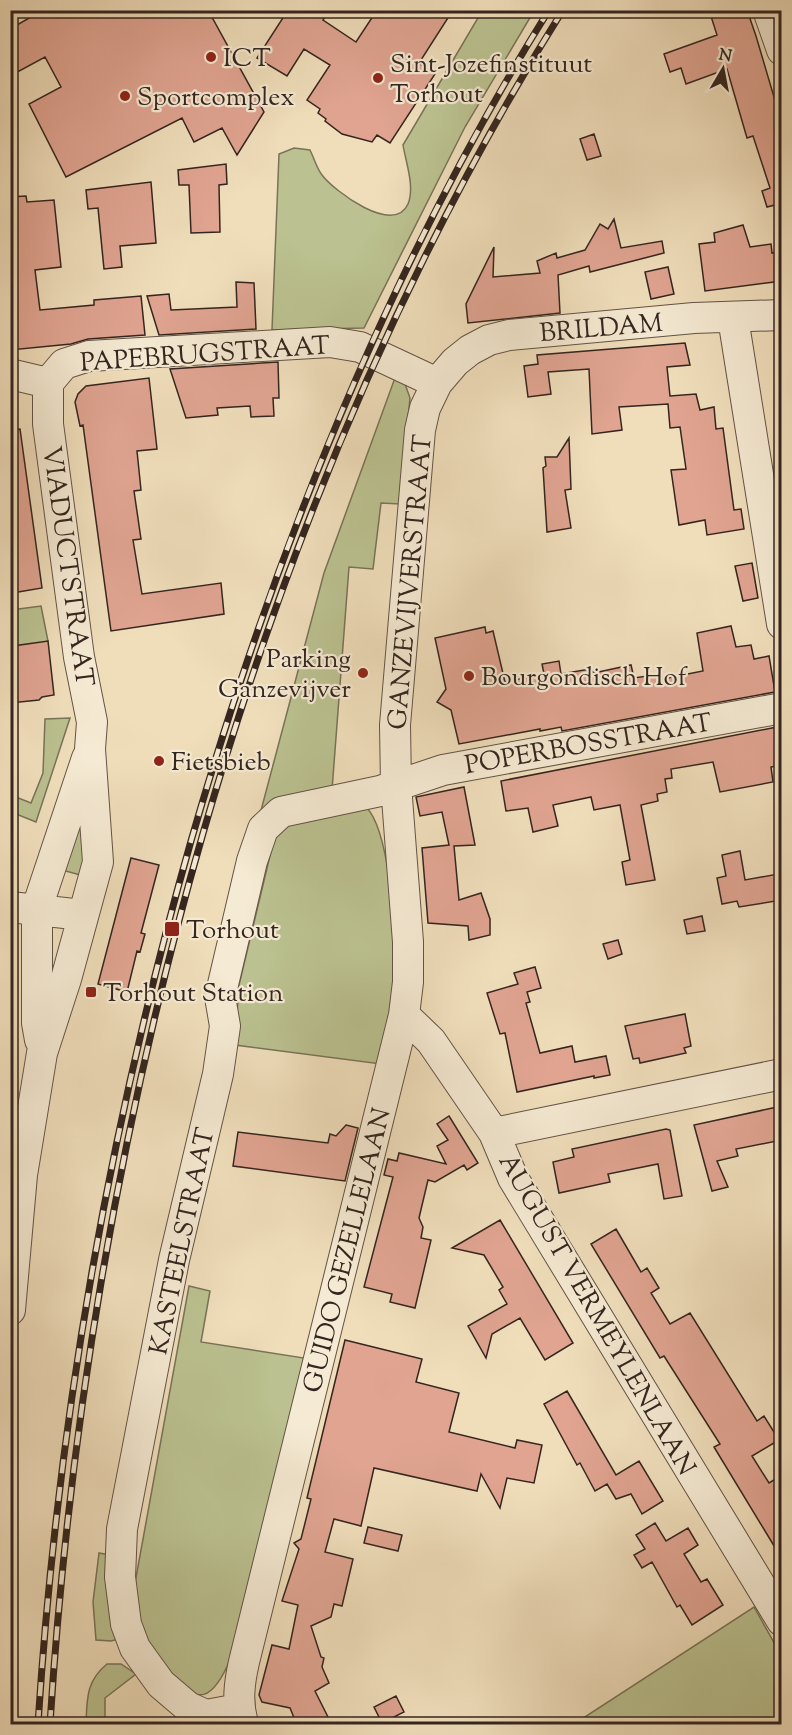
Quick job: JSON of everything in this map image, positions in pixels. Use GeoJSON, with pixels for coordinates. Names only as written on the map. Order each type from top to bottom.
{"type":"FeatureCollection","features":[{"type":"Feature","properties":{"kind":"street"},"geometry":{"type":"LineString","coordinates":[[768,10],[782,50]]}},
{"type":"Feature","properties":{"kind":"street","name":"BRILDAM"},"geometry":{"type":"LineString","coordinates":[[437,383],[455,362],[470,350],[489,340],[509,335],[694,318],[782,315]]}},
{"type":"Feature","properties":{"kind":"street"},"geometry":{"type":"LineString","coordinates":[[733,318],[782,624]]}},
{"type":"Feature","properties":{"kind":"street","name":"PAPEBRUGSTRAAT"},"geometry":{"type":"LineString","coordinates":[[10,374],[48,383],[64,364],[89,356],[330,342],[360,347],[437,383]]}},
{"type":"Feature","properties":{"kind":"street","name":"VIADUCTSTRAAT"},"geometry":{"type":"LineString","coordinates":[[42,1053],[98,862],[90,749],[92,722],[79,657],[48,424],[48,383]]}},
{"type":"Feature","properties":{"kind":"street","name":"GANZEVIJVERSTRAAT"},"geometry":{"type":"LineString","coordinates":[[396,785],[395,725],[420,430],[425,408],[437,383]]}},
{"type":"Feature","properties":{"kind":"street","name":"POPERBOSSTRAAT"},"geometry":{"type":"LineString","coordinates":[[396,785],[443,770],[782,708]]}},
{"type":"Feature","properties":{"kind":"street","name":"VIADUCTSTRAAT"},"geometry":{"type":"LineString","coordinates":[[42,1053],[24,908],[90,749]]}},
{"type":"Feature","properties":{"kind":"street","name":"GUIDO GEZELLELAAN"},"geometry":{"type":"LineString","coordinates":[[241,1717],[238,1687],[398,1048],[404,1014],[408,982],[408,942],[396,785]]}},
{"type":"Feature","properties":{"kind":"street","name":"KASTEELSTRAAT"},"geometry":{"type":"LineString","coordinates":[[241,1717],[206,1715],[188,1707],[160,1684],[141,1658],[126,1624],[121,1598],[122,1529],[174,1260],[218,1074],[225,1026],[220,997],[252,861],[263,829],[281,812],[380,791],[396,785]]}},
{"type":"Feature","properties":{"kind":"street"},"geometry":{"type":"LineString","coordinates":[[24,908],[83,915]]}},
{"type":"Feature","properties":{"kind":"street","name":"AUGUST VERMEYLENLAAN"},"geometry":{"type":"LineString","coordinates":[[404,1014],[431,1041],[494,1133],[513,1178],[782,1621]]}},
{"type":"Feature","properties":{"kind":"street"},"geometry":{"type":"LineString","coordinates":[[10,1310],[22,1175],[42,1053]]}},
{"type":"Feature","properties":{"kind":"street"},"geometry":{"type":"LineString","coordinates":[[494,1133],[782,1074]]}},
{"type":"Feature","properties":{"kind":"green space"},"geometry":{"type":"Polygon","coordinates":[[[482,11],[534,11],[465,127],[364,328],[272,330],[279,154],[294,148],[310,150],[322,175],[351,200],[378,213],[390,215],[401,213],[408,204],[411,190],[403,145],[482,11]]]}},
{"type":"Feature","properties":{"kind":"green space"},"geometry":{"type":"Polygon","coordinates":[[[396,375],[405,384],[410,398],[400,504],[381,503],[373,569],[349,567],[332,790],[312,792],[294,798],[259,818],[324,573],[396,375]]]}},
{"type":"Feature","properties":{"kind":"green space"},"geometry":{"type":"Polygon","coordinates":[[[41,606],[48,641],[11,658],[11,610],[41,606]]]}},
{"type":"Feature","properties":{"kind":"green space"},"geometry":{"type":"Polygon","coordinates":[[[70,718],[36,822],[11,812],[11,795],[31,803],[43,773],[45,719],[70,718]]]}},
{"type":"Feature","properties":{"kind":"green space"},"geometry":{"type":"Polygon","coordinates":[[[84,805],[84,876],[62,870],[84,805]]]}},
{"type":"Feature","properties":{"kind":"green space"},"geometry":{"type":"Polygon","coordinates":[[[366,807],[374,819],[386,857],[394,927],[394,988],[381,1064],[235,1045],[239,985],[274,839],[293,819],[366,807]]]}},
{"type":"Feature","properties":{"kind":"green space"},"geometry":{"type":"Polygon","coordinates":[[[189,1286],[210,1291],[201,1342],[304,1358],[231,1658],[218,1683],[211,1691],[204,1694],[196,1694],[188,1690],[156,1656],[142,1630],[133,1594],[189,1286]]]}},
{"type":"Feature","properties":{"kind":"green space"},"geometry":{"type":"Polygon","coordinates":[[[99,1553],[115,1556],[123,1638],[111,1641],[96,1640],[93,1602],[99,1553]]]}},
{"type":"Feature","properties":{"kind":"green space"},"geometry":{"type":"Polygon","coordinates":[[[754,1607],[781,1655],[781,1724],[574,1724],[754,1607]]]}},
{"type":"Feature","properties":{"kind":"green space"},"geometry":{"type":"Polygon","coordinates":[[[107,1664],[121,1664],[136,1674],[105,1698],[105,1724],[86,1724],[91,1684],[107,1664]]]}},
{"type":"Feature","properties":{"kind":"building","name":"Sportcomplex"},"geometry":{"type":"Polygon","coordinates":[[[43,10],[208,10],[264,112],[237,155],[222,128],[194,142],[182,118],[66,177],[29,104],[61,87],[45,57],[10,76],[10,29],[43,10]]]}},
{"type":"Feature","properties":{"kind":"building"},"geometry":{"type":"Polygon","coordinates":[[[288,10],[329,10],[323,20],[356,42],[377,10],[453,10],[419,63],[435,74],[390,143],[377,135],[372,142],[342,134],[325,121],[326,119],[318,113],[320,109],[307,100],[330,65],[304,49],[287,76],[257,58],[288,10]]]}},
{"type":"Feature","properties":{"kind":"building"},"geometry":{"type":"Polygon","coordinates":[[[709,10],[747,10],[782,124],[782,214],[778,214],[775,205],[767,207],[762,191],[770,188],[753,136],[747,138],[727,69],[686,84],[681,68],[670,72],[664,54],[717,35],[709,10]]]}},
{"type":"Feature","properties":{"kind":"building"},"geometry":{"type":"Polygon","coordinates":[[[594,134],[601,156],[587,160],[580,139],[594,134]]]}},
{"type":"Feature","properties":{"kind":"building"},"geometry":{"type":"Polygon","coordinates":[[[226,164],[227,184],[219,185],[220,232],[191,233],[189,185],[179,185],[178,170],[226,164]]]}},
{"type":"Feature","properties":{"kind":"building"},"geometry":{"type":"Polygon","coordinates":[[[151,182],[156,243],[120,246],[122,267],[104,269],[98,208],[88,209],[86,190],[151,182]]]}},
{"type":"Feature","properties":{"kind":"building"},"geometry":{"type":"Polygon","coordinates":[[[26,196],[27,202],[54,200],[61,267],[35,270],[40,310],[94,305],[94,300],[141,296],[145,335],[88,339],[71,344],[10,350],[10,197],[26,196]]]}},
{"type":"Feature","properties":{"kind":"building"},"geometry":{"type":"Polygon","coordinates":[[[614,219],[621,248],[662,241],[664,253],[590,272],[589,266],[558,275],[560,313],[468,323],[466,304],[494,247],[493,277],[540,273],[537,261],[556,253],[557,258],[585,250],[600,224],[608,229],[614,219]]]}},
{"type":"Feature","properties":{"kind":"building"},"geometry":{"type":"Polygon","coordinates":[[[743,225],[750,247],[771,244],[772,253],[782,251],[782,281],[705,291],[699,244],[715,242],[714,233],[743,225]]]}},
{"type":"Feature","properties":{"kind":"building"},"geometry":{"type":"Polygon","coordinates":[[[668,267],[674,294],[651,299],[645,272],[668,267]]]}},
{"type":"Feature","properties":{"kind":"building"},"geometry":{"type":"Polygon","coordinates":[[[236,282],[254,283],[256,329],[159,335],[147,296],[169,294],[171,310],[237,307],[236,282]]]}},
{"type":"Feature","properties":{"kind":"building"},"geometry":{"type":"Polygon","coordinates":[[[685,343],[690,365],[667,367],[670,396],[696,394],[700,410],[714,407],[716,429],[723,428],[734,510],[741,509],[744,529],[707,535],[705,520],[679,525],[671,470],[686,469],[680,427],[670,428],[668,404],[619,407],[622,430],[592,434],[589,369],[548,372],[551,394],[528,397],[524,366],[538,364],[537,355],[685,343]]]}},
{"type":"Feature","properties":{"kind":"building"},"geometry":{"type":"Polygon","coordinates":[[[278,362],[279,398],[273,398],[274,416],[251,417],[250,406],[217,408],[218,415],[186,418],[170,369],[278,362]]]}},
{"type":"Feature","properties":{"kind":"building"},"geometry":{"type":"Polygon","coordinates":[[[149,378],[157,449],[137,451],[141,490],[134,491],[141,539],[133,540],[142,594],[221,583],[224,614],[111,631],[83,425],[80,426],[75,402],[78,394],[86,386],[149,378]]]}},
{"type":"Feature","properties":{"kind":"building"},"geometry":{"type":"Polygon","coordinates":[[[20,429],[42,588],[12,593],[10,430],[20,429]]]}},
{"type":"Feature","properties":{"kind":"building"},"geometry":{"type":"Polygon","coordinates":[[[569,438],[571,489],[565,490],[571,528],[547,532],[543,468],[546,466],[545,457],[557,457],[569,438]]]}},
{"type":"Feature","properties":{"kind":"building"},"geometry":{"type":"Polygon","coordinates":[[[752,563],[758,598],[743,601],[735,566],[752,563]]]}},
{"type":"Feature","properties":{"kind":"building"},"geometry":{"type":"Polygon","coordinates":[[[731,626],[736,647],[751,645],[754,659],[769,656],[775,692],[562,731],[561,727],[540,731],[540,729],[459,744],[451,710],[437,702],[446,689],[435,638],[485,627],[486,633],[493,631],[505,682],[544,674],[542,664],[559,661],[561,674],[590,669],[594,673],[631,665],[634,678],[661,674],[662,679],[703,671],[697,633],[731,626]]]}},
{"type":"Feature","properties":{"kind":"building"},"geometry":{"type":"Polygon","coordinates":[[[48,641],[54,695],[42,697],[39,700],[10,703],[10,658],[15,657],[13,646],[48,641]]]}},
{"type":"Feature","properties":{"kind":"building"},"geometry":{"type":"Polygon","coordinates":[[[782,726],[782,765],[771,767],[773,782],[720,792],[713,762],[671,769],[672,778],[665,779],[667,792],[657,794],[658,801],[641,805],[655,880],[626,885],[622,862],[630,860],[620,805],[594,810],[591,797],[553,805],[558,826],[533,832],[528,808],[506,811],[501,781],[782,726]]]}},
{"type":"Feature","properties":{"kind":"building"},"geometry":{"type":"Polygon","coordinates":[[[464,787],[475,845],[454,846],[459,900],[481,893],[490,919],[490,935],[469,940],[468,926],[428,923],[422,848],[449,845],[442,812],[420,816],[416,797],[464,787]]]}},
{"type":"Feature","properties":{"kind":"building"},"geometry":{"type":"Polygon","coordinates":[[[740,851],[745,880],[778,874],[782,893],[775,894],[776,901],[739,907],[737,901],[722,904],[717,878],[726,876],[722,855],[740,851]]]}},
{"type":"Feature","properties":{"kind":"building"},"geometry":{"type":"Polygon","coordinates":[[[131,858],[159,865],[141,933],[145,934],[140,952],[137,951],[127,992],[98,984],[131,858]]]}},
{"type":"Feature","properties":{"kind":"building"},"geometry":{"type":"Polygon","coordinates":[[[702,916],[705,931],[687,934],[684,920],[702,916]]]}},
{"type":"Feature","properties":{"kind":"building"},"geometry":{"type":"Polygon","coordinates":[[[618,940],[622,954],[608,959],[603,944],[618,940]]]}},
{"type":"Feature","properties":{"kind":"building"},"geometry":{"type":"Polygon","coordinates":[[[535,967],[541,988],[527,992],[530,1002],[526,1003],[540,1053],[572,1046],[575,1062],[606,1056],[610,1075],[594,1078],[594,1076],[517,1092],[505,1033],[500,1034],[487,993],[518,984],[514,973],[535,967]]]}},
{"type":"Feature","properties":{"kind":"building"},"geometry":{"type":"Polygon","coordinates":[[[685,1014],[691,1046],[684,1048],[686,1053],[640,1063],[639,1058],[633,1059],[625,1026],[685,1014]]]}},
{"type":"Feature","properties":{"kind":"building"},"geometry":{"type":"Polygon","coordinates":[[[782,1106],[782,1140],[736,1149],[738,1156],[717,1161],[728,1187],[712,1191],[694,1125],[782,1106]]]}},
{"type":"Feature","properties":{"kind":"building"},"geometry":{"type":"Polygon","coordinates":[[[449,1116],[478,1163],[467,1170],[464,1165],[435,1182],[428,1180],[419,1218],[423,1227],[421,1238],[431,1240],[415,1308],[390,1302],[392,1294],[364,1287],[393,1177],[384,1175],[388,1159],[397,1161],[399,1153],[446,1164],[437,1146],[448,1140],[437,1124],[449,1116]]]}},
{"type":"Feature","properties":{"kind":"building"},"geometry":{"type":"Polygon","coordinates":[[[346,1125],[358,1128],[345,1181],[233,1166],[238,1132],[328,1143],[330,1134],[336,1136],[346,1125]]]}},
{"type":"Feature","properties":{"kind":"building"},"geometry":{"type":"Polygon","coordinates":[[[670,1130],[682,1196],[664,1199],[658,1164],[608,1174],[610,1182],[559,1193],[553,1162],[574,1157],[572,1149],[670,1130]]]}},
{"type":"Feature","properties":{"kind":"building"},"geometry":{"type":"Polygon","coordinates":[[[500,1220],[573,1343],[545,1360],[520,1318],[492,1334],[486,1358],[468,1326],[507,1304],[499,1290],[503,1287],[484,1255],[452,1248],[500,1220]]]}},
{"type":"Feature","properties":{"kind":"building"},"geometry":{"type":"Polygon","coordinates":[[[616,1229],[641,1272],[647,1268],[659,1288],[651,1293],[670,1324],[690,1313],[757,1421],[764,1416],[779,1440],[752,1456],[769,1483],[782,1475],[782,1559],[714,1447],[720,1444],[664,1356],[660,1358],[591,1244],[616,1229]]]}},
{"type":"Feature","properties":{"kind":"building"},"geometry":{"type":"Polygon","coordinates":[[[345,1340],[422,1359],[416,1382],[459,1393],[449,1432],[515,1448],[517,1440],[542,1445],[534,1483],[507,1478],[500,1508],[481,1474],[477,1491],[374,1468],[361,1526],[334,1519],[325,1552],[353,1559],[342,1606],[334,1604],[331,1617],[311,1626],[321,1657],[324,1658],[322,1667],[329,1683],[315,1691],[332,1725],[297,1725],[290,1708],[262,1702],[259,1695],[272,1645],[289,1649],[298,1605],[282,1601],[299,1549],[294,1543],[301,1539],[311,1499],[307,1498],[345,1340]]]}},
{"type":"Feature","properties":{"kind":"building"},"geometry":{"type":"Polygon","coordinates":[[[567,1391],[616,1475],[639,1461],[663,1501],[642,1514],[631,1494],[616,1499],[607,1484],[595,1491],[580,1463],[577,1465],[544,1404],[567,1391]]]}},
{"type":"Feature","properties":{"kind":"building"},"geometry":{"type":"Polygon","coordinates":[[[655,1523],[666,1541],[688,1528],[698,1545],[684,1554],[701,1582],[707,1579],[723,1605],[692,1625],[680,1605],[677,1607],[652,1562],[642,1568],[634,1555],[645,1549],[636,1535],[655,1523]]]}},
{"type":"Feature","properties":{"kind":"building"},"geometry":{"type":"Polygon","coordinates":[[[368,1527],[402,1535],[398,1551],[364,1543],[368,1527]]]}},
{"type":"Feature","properties":{"kind":"building"},"geometry":{"type":"Polygon","coordinates":[[[396,1696],[404,1712],[382,1723],[374,1707],[396,1696]]]}},
{"type":"Feature","properties":{"kind":"railway"},"geometry":{"type":"LineString","coordinates":[[38,1724],[58,1501],[91,1279],[135,1059],[191,841],[260,625],[341,413],[387,310],[437,208],[491,108],[549,10]]}},
{"type":"Feature","properties":{"kind":"railway"},"geometry":{"type":"LineString","coordinates":[[50,1724],[70,1503],[102,1279],[146,1056],[203,835],[272,618],[356,406],[452,203],[563,10]]}},
{"type":"Feature","properties":{"kind":"place","name":"ICT"},"geometry":{"type":"Point","coordinates":[211,57]}},
{"type":"Feature","properties":{"kind":"place","name":"Sint-Jozefinstituut Torhout"},"geometry":{"type":"Point","coordinates":[378,78]}},
{"type":"Feature","properties":{"kind":"place","name":"Sportcomplex"},"geometry":{"type":"Point","coordinates":[125,96]}},
{"type":"Feature","properties":{"kind":"place","name":"Parking Ganzevijver"},"geometry":{"type":"Point","coordinates":[363,673]}},
{"type":"Feature","properties":{"kind":"place","name":"Bourgondisch Hof"},"geometry":{"type":"Point","coordinates":[469,676]}},
{"type":"Feature","properties":{"kind":"place","name":"Fietsbieb"},"geometry":{"type":"Point","coordinates":[159,761]}},
{"type":"Feature","properties":{"kind":"place","name":"Torhout"},"geometry":{"type":"Point","coordinates":[172,929]}},
{"type":"Feature","properties":{"kind":"place","name":"Torhout Station"},"geometry":{"type":"Point","coordinates":[91,992]}}]}
